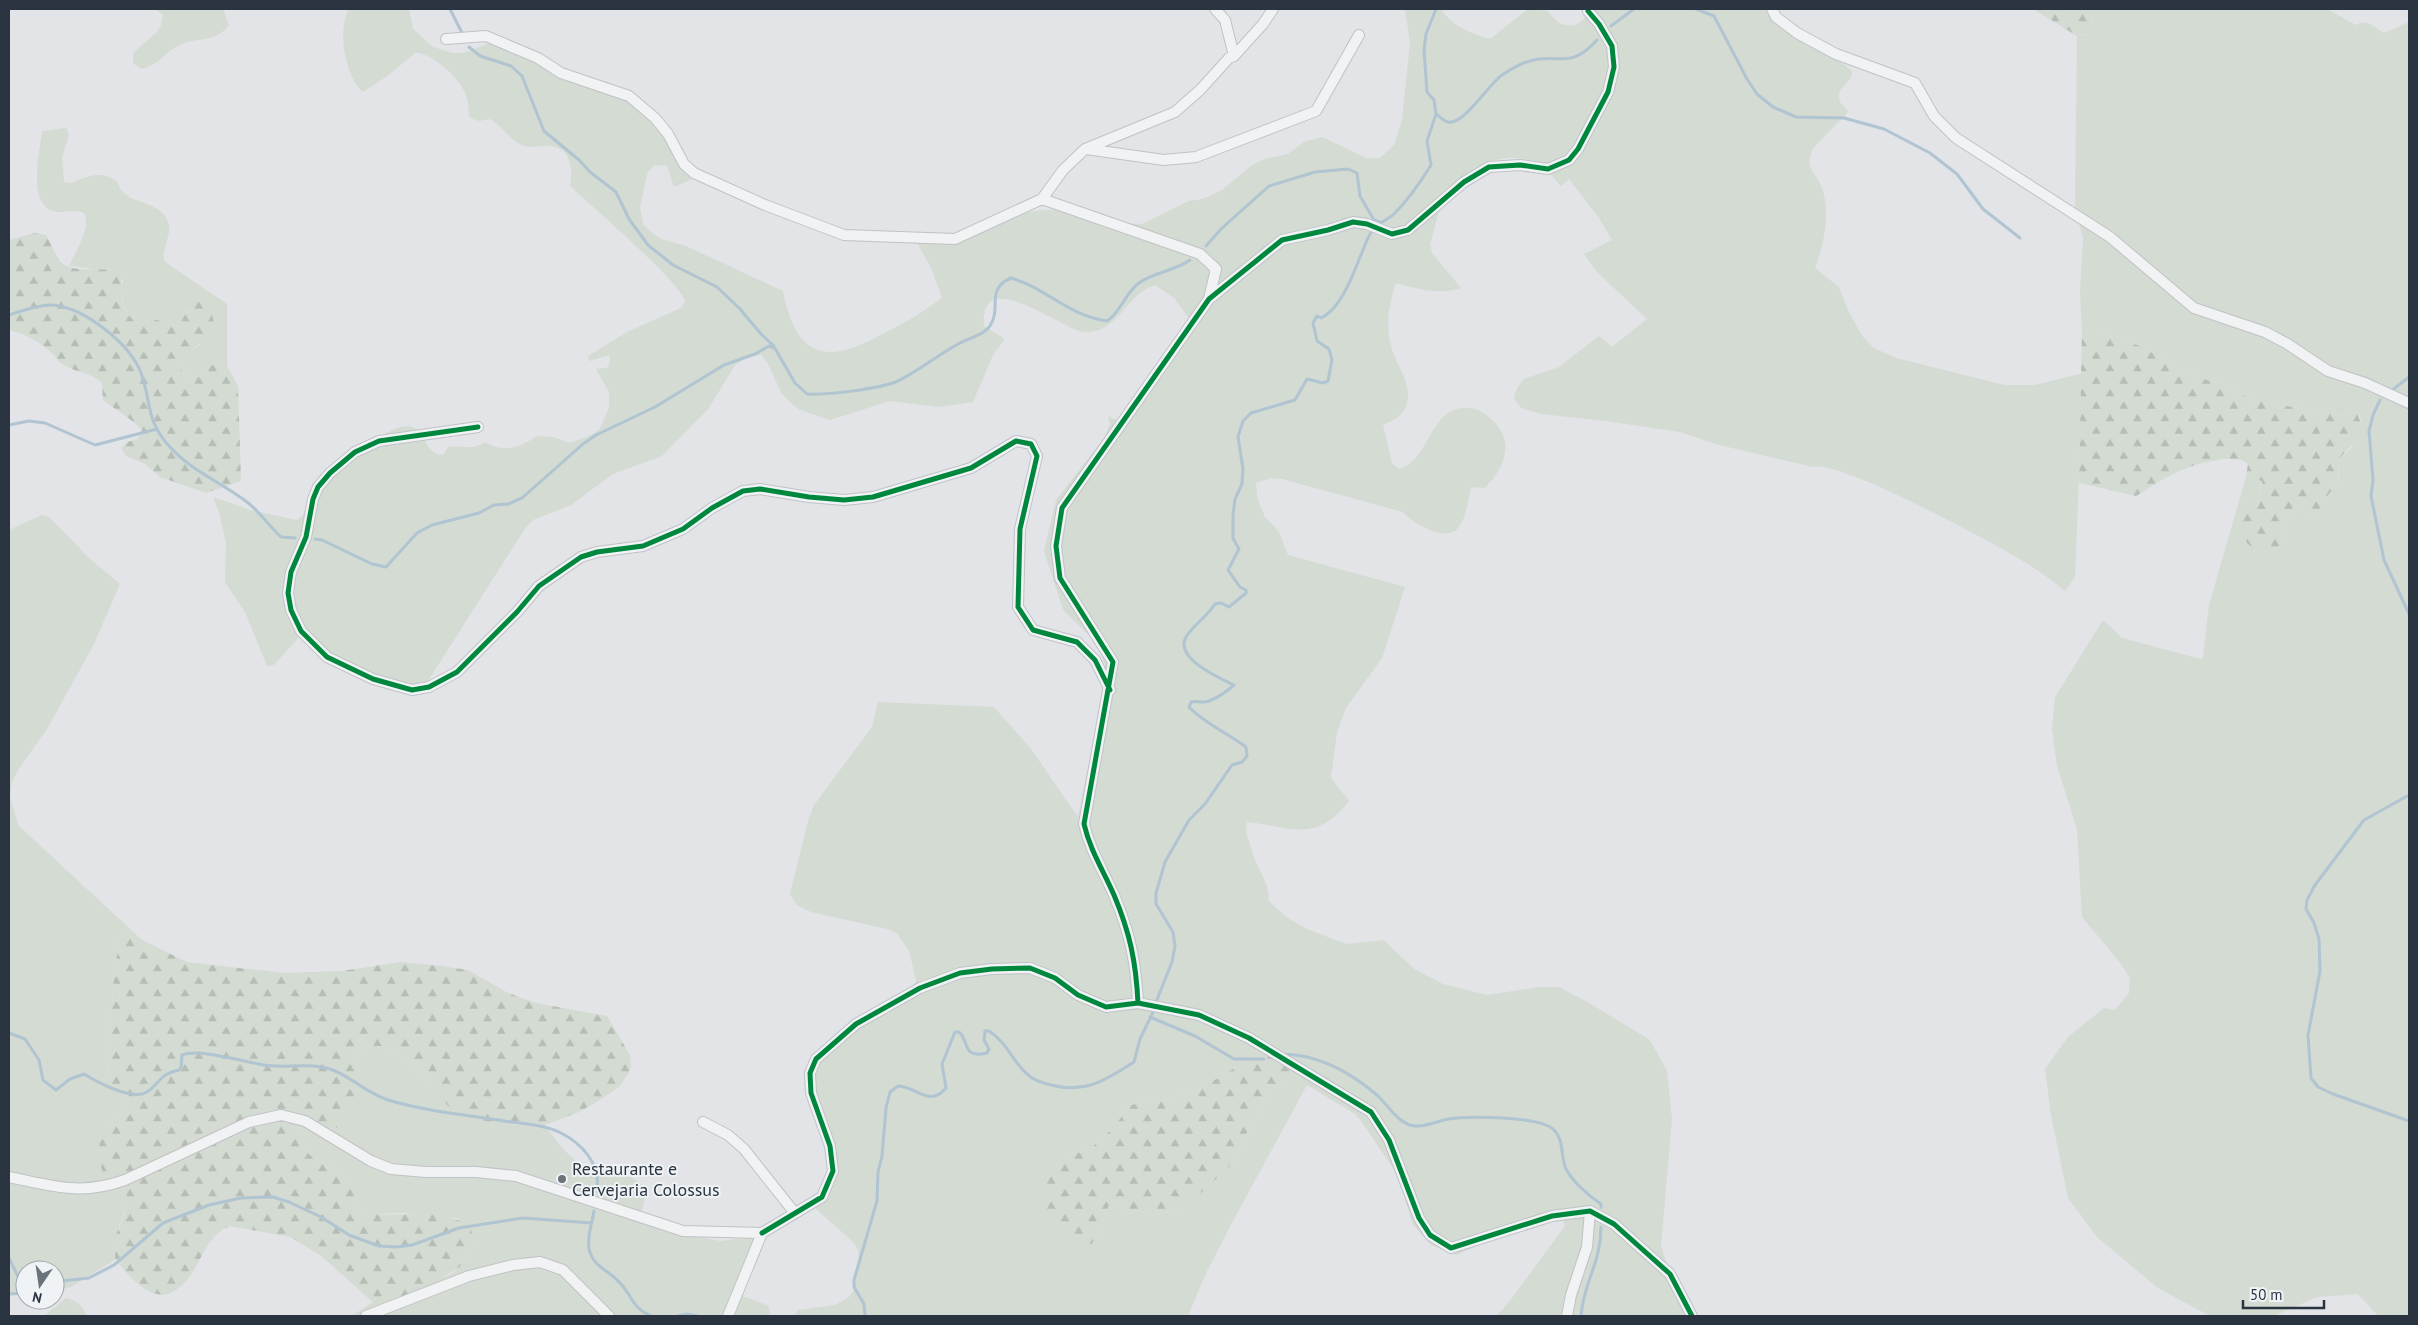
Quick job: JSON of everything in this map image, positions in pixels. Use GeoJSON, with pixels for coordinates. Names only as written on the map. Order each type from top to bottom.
{"type":"FeatureCollection","features":[{"type":"Feature","properties":{"kind":"street"},"geometry":{"type":"LineString","coordinates":[[1215,9],[1225,20],[1234,56]]}},
{"type":"Feature","properties":{"kind":"street"},"geometry":{"type":"LineString","coordinates":[[446,39],[486,36],[538,58],[560,73],[629,96],[655,118],[668,134],[684,164],[694,173],[765,205],[844,235],[955,239],[1042,200],[1064,170],[1085,149],[1174,112],[1200,90],[1229,58],[1234,56],[1264,24],[1273,9]]}},
{"type":"Feature","properties":{"kind":"street"},"geometry":{"type":"LineString","coordinates":[[1772,9],[1776,17],[1797,33],[1836,54],[1915,83],[1934,116],[1956,138],[2110,237],[2194,308],[2265,332],[2286,343],[2328,371],[2365,383],[2409,403]]}},
{"type":"Feature","properties":{"kind":"street"},"geometry":{"type":"LineString","coordinates":[[1138,1003],[1136,964],[1128,932],[1114,894],[1090,846],[1084,824],[1114,662],[1060,578],[1056,546],[1062,508],[1209,299],[1282,240],[1328,230],[1353,222],[1368,224],[1392,234],[1408,230],[1464,182],[1490,167],[1520,165],[1548,169],[1569,160],[1578,149],[1608,92],[1614,67],[1612,46],[1599,24],[1587,10]]}},
{"type":"Feature","properties":{"kind":"street"},"geometry":{"type":"LineString","coordinates":[[1085,149],[1164,160],[1196,157],[1316,111],[1359,35]]}},
{"type":"Feature","properties":{"kind":"street"},"geometry":{"type":"LineString","coordinates":[[1042,200],[1200,254],[1216,270],[1209,299]]}},
{"type":"Feature","properties":{"kind":"street"},"geometry":{"type":"LineString","coordinates":[[478,426],[379,441],[355,452],[330,472],[318,487],[312,499],[306,537],[291,572],[288,593],[291,610],[301,631],[327,658],[373,679],[412,690],[429,687],[457,672],[517,612],[538,586],[581,557],[597,552],[643,546],[683,529],[712,508],[742,491],[760,489],[809,497],[844,500],[873,497],[972,468],[1016,441],[1031,444],[1037,456],[1020,529],[1018,607],[1033,630],[1077,642],[1096,660],[1110,690]]}},
{"type":"Feature","properties":{"kind":"street"},"geometry":{"type":"LineString","coordinates":[[728,1316],[762,1233],[794,1212],[822,1197],[833,1171],[830,1146],[811,1093],[810,1074],[816,1059],[856,1024],[920,988],[960,973],[992,969],[1030,968],[1055,978],[1078,994],[1106,1006],[1138,1003],[1199,1015],[1249,1038],[1371,1112],[1389,1140],[1419,1218],[1430,1235],[1452,1248],[1552,1216],[1590,1211],[1614,1224],[1670,1274],[1692,1316]]}},
{"type":"Feature","properties":{"kind":"street"},"geometry":{"type":"LineString","coordinates":[[9,1176],[56,1188],[83,1190],[106,1187],[249,1122],[281,1115],[305,1121],[372,1162],[391,1169],[426,1172],[476,1172],[516,1176],[683,1231],[762,1233]]}},
{"type":"Feature","properties":{"kind":"street"},"geometry":{"type":"LineString","coordinates":[[703,1122],[728,1135],[744,1149],[794,1212]]}},
{"type":"Feature","properties":{"kind":"street"},"geometry":{"type":"LineString","coordinates":[[1567,1316],[1571,1295],[1587,1247],[1590,1211]]}},
{"type":"Feature","properties":{"kind":"street"},"geometry":{"type":"LineString","coordinates":[[366,1316],[469,1276],[513,1265],[540,1262],[563,1270],[609,1316]]}},
{"type":"Feature","properties":{"kind":"green space"},"geometry":{"type":"Polygon","coordinates":[[[155,9],[223,9],[229,25],[218,35],[180,45],[153,65],[141,69],[133,63],[133,53],[156,33],[161,25],[163,15],[155,9]]]}},
{"type":"Feature","properties":{"kind":"green space"},"geometry":{"type":"Polygon","coordinates":[[[349,9],[409,9],[413,29],[433,47],[453,53],[464,53],[493,42],[603,89],[641,98],[641,101],[664,120],[696,177],[674,187],[667,166],[654,165],[647,174],[640,207],[643,224],[661,239],[686,246],[783,291],[796,331],[806,343],[817,350],[830,352],[846,350],[863,344],[906,321],[942,298],[931,268],[915,239],[975,235],[992,229],[1025,212],[1059,209],[1116,223],[1142,224],[1189,201],[1203,199],[1222,190],[1252,165],[1265,159],[1288,154],[1304,142],[1322,137],[1366,158],[1380,158],[1394,145],[1402,120],[1410,43],[1405,9],[1442,9],[1445,15],[1456,24],[1469,32],[1490,39],[1528,9],[1547,11],[1560,24],[1575,26],[1594,9],[1773,9],[1852,71],[1850,79],[1839,95],[1840,101],[1848,112],[1813,148],[1810,156],[1810,167],[1821,185],[1826,210],[1823,240],[1815,268],[1839,287],[1849,312],[1863,337],[1874,348],[1896,358],[2004,385],[2035,385],[2083,373],[2075,577],[2065,591],[2034,568],[1959,525],[1856,477],[1830,469],[1813,467],[1715,444],[1680,432],[1541,414],[1521,408],[1514,398],[1517,388],[1524,379],[1559,367],[1599,336],[1612,347],[1647,319],[1597,272],[1584,254],[1612,240],[1599,218],[1569,179],[1561,186],[1538,164],[1514,158],[1488,162],[1465,174],[1447,193],[1439,211],[1430,244],[1432,253],[1461,288],[1437,291],[1396,283],[1390,305],[1388,327],[1390,343],[1404,378],[1408,396],[1407,404],[1401,415],[1383,425],[1392,463],[1399,469],[1409,464],[1417,457],[1443,418],[1452,411],[1463,408],[1478,410],[1485,414],[1499,427],[1503,436],[1505,454],[1502,463],[1485,488],[1471,487],[1465,514],[1458,528],[1453,532],[1446,533],[1429,530],[1403,512],[1282,479],[1271,478],[1256,483],[1257,497],[1265,517],[1279,532],[1288,555],[1405,587],[1382,658],[1346,708],[1337,732],[1331,778],[1349,801],[1325,823],[1314,828],[1302,830],[1247,822],[1246,832],[1255,860],[1267,886],[1269,901],[1286,917],[1307,929],[1346,944],[1384,940],[1414,969],[1443,984],[1487,995],[1540,987],[1559,987],[1650,1040],[1667,1071],[1672,1119],[1661,1246],[1666,1262],[1693,1316],[1496,1316],[1509,1302],[1565,1226],[1564,1221],[1557,1218],[1503,1235],[1456,1255],[1431,1245],[1413,1225],[1398,1176],[1362,1122],[1355,1114],[1307,1085],[1206,1273],[1188,1316],[794,1316],[798,1310],[835,1305],[849,1297],[854,1290],[859,1261],[858,1250],[853,1242],[816,1209],[829,1179],[831,1163],[812,1095],[816,1068],[828,1046],[910,997],[916,980],[909,951],[897,933],[887,929],[811,912],[797,905],[790,894],[808,821],[814,805],[872,727],[878,702],[994,707],[1031,749],[1078,817],[1103,693],[1105,665],[1097,643],[1063,610],[1044,551],[1056,500],[1104,438],[1110,424],[1108,416],[1122,423],[1188,327],[1189,318],[1174,298],[1155,285],[1136,296],[1114,320],[1096,331],[1084,332],[1073,329],[1024,305],[1008,300],[995,300],[986,308],[984,326],[1005,339],[993,355],[973,402],[938,407],[890,401],[830,420],[798,409],[782,394],[767,362],[761,355],[749,356],[735,365],[709,408],[662,456],[613,474],[571,505],[533,520],[526,527],[426,684],[401,691],[366,679],[303,636],[299,637],[274,665],[267,666],[245,612],[225,582],[226,543],[219,512],[213,497],[251,510],[297,520],[302,516],[312,497],[325,479],[375,440],[399,427],[407,426],[418,431],[430,449],[439,455],[444,454],[448,447],[474,447],[485,442],[498,447],[511,448],[524,444],[536,436],[553,437],[570,443],[589,436],[599,430],[609,408],[609,392],[596,369],[609,366],[610,355],[589,361],[588,356],[627,332],[681,308],[685,302],[681,293],[653,262],[570,186],[571,166],[567,155],[563,151],[550,146],[524,146],[512,139],[490,119],[479,121],[470,118],[467,98],[461,85],[436,60],[421,53],[415,53],[386,77],[363,92],[357,85],[347,64],[343,40],[345,18],[349,9]],[[1258,1048],[1243,1063],[1191,1094],[1131,1105],[1111,1130],[1088,1151],[1066,1155],[1092,1244],[1109,1205],[1154,1214],[1178,1209],[1229,1167],[1270,1089],[1297,1075],[1258,1048]]]}},
{"type":"Feature","properties":{"kind":"green space"},"geometry":{"type":"Polygon","coordinates":[[[2033,9],[2092,9],[2089,30],[2077,36],[2033,9]]]}},
{"type":"Feature","properties":{"kind":"green space"},"geometry":{"type":"Polygon","coordinates":[[[2092,9],[2327,9],[2356,25],[2364,22],[2384,33],[2409,22],[2409,1316],[2378,1316],[2358,1294],[2317,1297],[2274,1316],[2210,1316],[2158,1288],[2097,1237],[2068,1198],[2051,1115],[2045,1069],[2068,1037],[2104,1008],[2115,1010],[2129,993],[2130,978],[2121,964],[2082,917],[2077,829],[2057,766],[2052,728],[2055,697],[2103,620],[2122,638],[2201,659],[2203,657],[2209,605],[2246,477],[2262,481],[2259,494],[2253,499],[2281,545],[2287,515],[2297,511],[2317,513],[2337,483],[2339,476],[2338,461],[2352,447],[2361,419],[2355,410],[2336,408],[2316,411],[2256,401],[2228,387],[2182,372],[2143,347],[2114,337],[2082,332],[2080,292],[2083,238],[2075,207],[2077,36],[2084,35],[2092,20],[2092,9]]]}},
{"type":"Feature","properties":{"kind":"green space"},"geometry":{"type":"Polygon","coordinates":[[[66,128],[69,135],[62,158],[64,182],[71,183],[94,175],[105,176],[117,181],[120,189],[131,198],[159,210],[165,216],[169,228],[164,251],[165,262],[227,304],[227,366],[216,363],[207,368],[201,376],[191,378],[183,373],[179,364],[183,355],[200,345],[187,308],[184,318],[178,326],[157,320],[137,323],[123,304],[123,280],[87,268],[69,266],[86,225],[84,213],[76,211],[57,212],[45,206],[40,198],[37,176],[42,131],[66,128]]]}},
{"type":"Feature","properties":{"kind":"green space"},"geometry":{"type":"Polygon","coordinates":[[[35,233],[46,235],[57,257],[68,266],[81,269],[117,271],[122,284],[124,308],[137,323],[157,320],[178,326],[194,301],[204,303],[212,315],[214,324],[212,332],[184,356],[179,364],[183,373],[191,378],[201,376],[207,368],[216,363],[227,366],[238,386],[241,481],[206,493],[160,477],[145,464],[126,456],[121,448],[128,442],[137,439],[142,430],[103,400],[102,383],[98,379],[62,364],[38,342],[9,330],[9,240],[35,233]]]}},
{"type":"Feature","properties":{"kind":"green space"},"geometry":{"type":"Polygon","coordinates":[[[2082,332],[2114,337],[2143,347],[2182,372],[2228,387],[2256,401],[2316,411],[2336,408],[2355,410],[2361,426],[2360,433],[2338,461],[2337,483],[2319,511],[2317,513],[2297,511],[2287,515],[2281,545],[2264,551],[2258,550],[2247,543],[2241,531],[2240,522],[2243,507],[2259,493],[2262,486],[2262,481],[2246,477],[2248,464],[2242,460],[2224,459],[2192,466],[2167,477],[2136,496],[2079,483],[2082,332]]]}},
{"type":"Feature","properties":{"kind":"green space"},"geometry":{"type":"Polygon","coordinates":[[[42,515],[49,517],[90,559],[120,584],[93,646],[47,729],[18,770],[12,782],[10,797],[18,825],[128,927],[120,940],[114,971],[108,1077],[117,1091],[128,1093],[129,1098],[120,1114],[109,1124],[122,1186],[127,1191],[126,1208],[117,1234],[115,1259],[71,1287],[65,1288],[65,1260],[15,1260],[15,1293],[9,1293],[9,530],[42,515]]]}},
{"type":"Feature","properties":{"kind":"green space"},"geometry":{"type":"Polygon","coordinates":[[[128,927],[142,940],[187,962],[283,973],[342,971],[400,962],[468,970],[508,993],[536,1003],[607,1016],[630,1055],[631,1068],[619,1087],[579,1112],[545,1125],[490,1123],[448,1106],[418,1069],[397,1053],[380,1046],[365,1047],[357,1059],[359,1082],[346,1121],[337,1128],[301,1124],[300,1135],[302,1144],[313,1158],[338,1174],[348,1183],[355,1194],[360,1211],[374,1214],[430,1214],[444,1216],[458,1220],[471,1227],[473,1244],[460,1267],[399,1301],[375,1304],[320,1255],[290,1237],[230,1226],[212,1240],[188,1279],[180,1287],[162,1295],[154,1293],[139,1285],[115,1259],[116,1235],[125,1213],[127,1191],[122,1186],[107,1183],[102,1172],[100,1156],[100,1141],[103,1130],[121,1114],[129,1099],[128,1093],[111,1090],[108,1077],[114,971],[120,940],[128,927]]]}},
{"type":"Feature","properties":{"kind":"green space"},"geometry":{"type":"Polygon","coordinates":[[[380,1046],[397,1053],[418,1069],[449,1106],[515,1125],[545,1125],[554,1138],[578,1163],[594,1172],[622,1175],[637,1181],[642,1186],[644,1192],[640,1219],[674,1232],[720,1241],[765,1236],[740,1295],[769,1306],[770,1316],[352,1316],[373,1302],[375,1304],[418,1292],[432,1281],[451,1274],[460,1267],[473,1244],[458,1218],[404,1213],[370,1214],[360,1211],[348,1183],[338,1174],[313,1158],[302,1144],[300,1135],[301,1124],[359,1082],[357,1059],[365,1047],[380,1046]]]}},
{"type":"Feature","properties":{"kind":"green space"},"geometry":{"type":"Polygon","coordinates":[[[1258,1048],[1282,1060],[1297,1075],[1270,1089],[1229,1167],[1203,1191],[1178,1209],[1154,1214],[1109,1205],[1092,1244],[1061,1238],[1044,1216],[1045,1179],[1066,1155],[1088,1151],[1111,1130],[1131,1105],[1191,1094],[1243,1063],[1258,1048]]]}},
{"type":"Feature","properties":{"kind":"green space"},"geometry":{"type":"Polygon","coordinates":[[[65,1299],[79,1304],[87,1316],[44,1316],[51,1310],[65,1310],[65,1299]]]}},
{"type":"Feature","properties":{"kind":"waterway"},"geometry":{"type":"LineString","coordinates":[[450,9],[463,35]]}},
{"type":"Feature","properties":{"kind":"waterway"},"geometry":{"type":"LineString","coordinates":[[1156,1002],[1172,962],[1175,946],[1173,932],[1156,904],[1156,893],[1165,862],[1189,820],[1205,804],[1232,765],[1242,762],[1247,756],[1246,747],[1202,718],[1189,707],[1191,702],[1212,700],[1234,685],[1218,678],[1192,660],[1186,652],[1184,645],[1189,632],[1215,604],[1221,603],[1229,607],[1246,593],[1246,590],[1240,587],[1228,570],[1239,549],[1233,538],[1235,499],[1242,484],[1243,469],[1238,437],[1243,421],[1251,413],[1295,400],[1307,379],[1323,383],[1328,381],[1332,360],[1329,349],[1317,341],[1313,323],[1317,316],[1321,318],[1330,313],[1337,304],[1350,282],[1371,232],[1394,214],[1414,191],[1431,165],[1427,141],[1436,114],[1434,100],[1427,92],[1424,50],[1426,34],[1436,9]]}},
{"type":"Feature","properties":{"kind":"waterway"},"geometry":{"type":"LineString","coordinates":[[1611,26],[1634,9]]}},
{"type":"Feature","properties":{"kind":"waterway"},"geometry":{"type":"LineString","coordinates":[[1696,9],[1714,16],[1747,79],[1757,94],[1773,107],[1796,117],[1844,118],[1884,129],[1930,153],[1957,174],[1983,209],[2020,238]]}},
{"type":"Feature","properties":{"kind":"waterway"},"geometry":{"type":"LineString","coordinates":[[1436,114],[1448,122],[1454,121],[1468,111],[1496,80],[1515,67],[1540,59],[1572,58],[1588,49],[1597,40]]}},
{"type":"Feature","properties":{"kind":"waterway"},"geometry":{"type":"LineString","coordinates":[[469,47],[480,56],[511,66],[522,76],[544,131],[579,160],[590,172],[616,192],[629,219],[648,245],[673,265],[717,287],[740,309],[773,345],[795,383],[807,394],[866,389],[889,384],[906,377],[952,347],[987,329],[995,312],[995,299],[998,288],[1003,282],[1011,278],[1024,282],[1080,313],[1107,321],[1116,313],[1130,292],[1139,283],[1190,260]]}},
{"type":"Feature","properties":{"kind":"waterway"},"geometry":{"type":"LineString","coordinates":[[1206,246],[1221,229],[1269,186],[1315,172],[1348,169],[1357,173],[1360,196],[1374,220],[1380,222]]}},
{"type":"Feature","properties":{"kind":"waterway"},"geometry":{"type":"LineString","coordinates":[[9,315],[36,307],[53,305],[79,313],[105,329],[135,362],[141,373],[152,419],[169,446],[196,469],[247,502],[281,537],[295,538]]}},
{"type":"Feature","properties":{"kind":"waterway"},"geometry":{"type":"LineString","coordinates":[[315,539],[322,540],[372,564],[386,567],[417,533],[432,525],[479,513],[494,505],[508,504],[522,498],[583,444],[596,435],[655,407],[724,365],[755,354],[769,346],[774,348]]}},
{"type":"Feature","properties":{"kind":"waterway"},"geometry":{"type":"LineString","coordinates":[[2391,391],[2409,377]]}},
{"type":"Feature","properties":{"kind":"waterway"},"geometry":{"type":"LineString","coordinates":[[2380,400],[2373,415],[2369,431],[2373,480],[2371,496],[2384,560],[2409,614]]}},
{"type":"Feature","properties":{"kind":"waterway"},"geometry":{"type":"LineString","coordinates":[[9,425],[29,421],[45,423],[95,445],[157,429]]}},
{"type":"Feature","properties":{"kind":"waterway"},"geometry":{"type":"LineString","coordinates":[[2409,795],[2364,820],[2315,885],[2307,900],[2306,909],[2314,923],[2319,939],[2320,971],[2308,1035],[2311,1078],[2318,1087],[2333,1094],[2409,1121]]}},
{"type":"Feature","properties":{"kind":"waterway"},"geometry":{"type":"LineString","coordinates":[[865,1316],[864,1304],[854,1287],[854,1280],[877,1201],[878,1172],[882,1156],[886,1108],[890,1092],[898,1086],[923,1095],[934,1096],[940,1094],[946,1088],[942,1064],[955,1032],[959,1032],[967,1048],[973,1054],[979,1054],[987,1053],[989,1049],[984,1040],[985,1031],[989,1031],[1001,1041],[1027,1074],[1041,1082],[1075,1088],[1095,1084],[1134,1062],[1140,1039],[1154,1010]]}},
{"type":"Feature","properties":{"kind":"waterway"},"geometry":{"type":"LineString","coordinates":[[1150,1017],[1195,1036],[1234,1059],[1264,1059]]}},
{"type":"Feature","properties":{"kind":"waterway"},"geometry":{"type":"LineString","coordinates":[[9,1033],[25,1039],[39,1060],[43,1080],[56,1090],[70,1079],[84,1074],[115,1089],[133,1094],[141,1094],[151,1089],[168,1073],[179,1070],[182,1055],[190,1053],[211,1054],[273,1066],[318,1066],[326,1068],[342,1074],[374,1094],[402,1104],[460,1115],[539,1126],[559,1132],[582,1148],[593,1163],[596,1172],[597,1191]]}},
{"type":"Feature","properties":{"kind":"waterway"},"geometry":{"type":"LineString","coordinates":[[1281,1054],[1308,1057],[1345,1072],[1377,1095],[1399,1118],[1409,1125],[1427,1125],[1448,1119],[1471,1117],[1519,1119],[1545,1125],[1557,1133],[1561,1143],[1564,1164],[1569,1174],[1581,1188],[1601,1204],[1601,1207]]}},
{"type":"Feature","properties":{"kind":"waterway"},"geometry":{"type":"LineString","coordinates":[[65,1281],[89,1278],[114,1265],[163,1223],[209,1205],[241,1198],[273,1197],[289,1202],[321,1217],[349,1235],[379,1246],[396,1247],[412,1245],[459,1228],[523,1218],[592,1223]]}},
{"type":"Feature","properties":{"kind":"waterway"},"geometry":{"type":"LineString","coordinates":[[594,1211],[589,1239],[591,1255],[597,1263],[622,1285],[635,1305],[651,1316]]}},
{"type":"Feature","properties":{"kind":"waterway"},"geometry":{"type":"LineString","coordinates":[[1581,1316],[1582,1304],[1598,1252],[1601,1227]]}},
{"type":"Feature","properties":{"kind":"waterway"},"geometry":{"type":"LineString","coordinates":[[9,1258],[15,1270]]}},
{"type":"Feature","properties":{"kind":"waterway"},"geometry":{"type":"LineString","coordinates":[[9,1294],[15,1294]]}},
{"type":"Feature","properties":{"kind":"waterway"},"geometry":{"type":"LineString","coordinates":[[678,1316],[686,1314],[698,1316]]}},
{"type":"Feature","properties":{"kind":"cycle path"},"geometry":{"type":"LineString","coordinates":[[1138,1003],[1136,974],[1128,935],[1114,895],[1093,851],[1084,824],[1113,662],[1060,578],[1056,546],[1062,508],[1209,299],[1282,240],[1328,230],[1353,222],[1367,224],[1392,234],[1408,230],[1464,182],[1489,167],[1520,165],[1548,169],[1569,160],[1578,149],[1608,92],[1614,67],[1612,46],[1599,24],[1588,11]]}},
{"type":"Feature","properties":{"kind":"cycle path"},"geometry":{"type":"LineString","coordinates":[[478,427],[379,441],[355,452],[330,473],[318,487],[313,499],[306,537],[291,572],[288,593],[291,610],[301,631],[327,657],[373,679],[412,690],[429,687],[457,672],[517,612],[539,586],[581,557],[597,552],[643,546],[683,529],[712,508],[743,491],[760,489],[809,497],[844,500],[873,497],[971,468],[1016,441],[1031,444],[1037,456],[1020,529],[1018,607],[1033,630],[1077,642],[1095,660],[1110,690]]}},
{"type":"Feature","properties":{"kind":"cycle path"},"geometry":{"type":"LineString","coordinates":[[762,1233],[822,1197],[833,1171],[830,1146],[811,1093],[810,1073],[816,1059],[856,1024],[920,988],[960,973],[992,969],[1030,968],[1055,978],[1078,995],[1106,1007],[1138,1003],[1199,1015],[1249,1038],[1371,1112],[1389,1140],[1419,1218],[1430,1235],[1451,1248],[1552,1216],[1590,1211],[1614,1224],[1670,1274],[1692,1316]]}},
{"type":"Feature","properties":{"kind":"place","name":"Restaurante e Cervejaria Colossus"},"geometry":{"type":"Point","coordinates":[562,1179]}}]}
